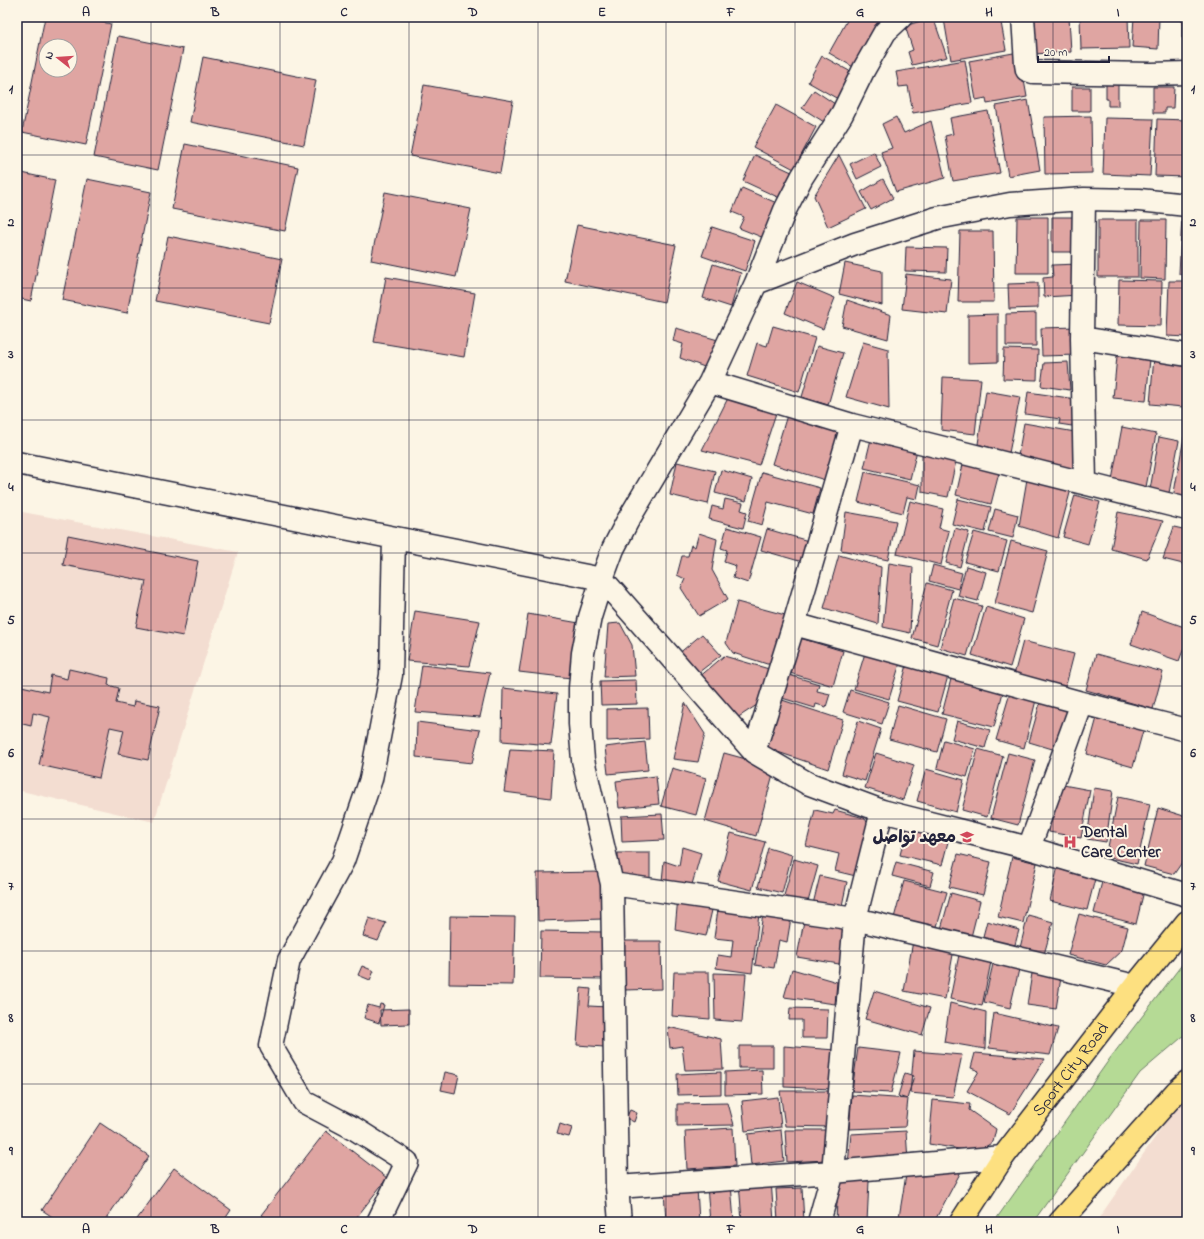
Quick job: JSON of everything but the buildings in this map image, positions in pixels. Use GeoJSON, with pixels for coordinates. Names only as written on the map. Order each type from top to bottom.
{"type":"FeatureCollection","features":[{"type":"Feature","properties":{"kind":"main road","name":"Sport City Road"},"geometry":{"type":"LineString","coordinates":[[961,1222],[1003,1157],[1134,986],[1187,922]]}},
{"type":"Feature","properties":{"kind":"main road"},"geometry":{"type":"LineString","coordinates":[[1060,1222],[1176,1092],[1187,1082]]}},
{"type":"Feature","properties":{"kind":"street"},"geometry":{"type":"LineString","coordinates":[[620,1222],[616,1187],[612,884],[583,760],[580,724],[580,688],[583,653],[590,617],[613,550],[627,522],[710,382],[756,283],[785,210],[802,177],[842,114],[864,69],[885,32],[901,17]]}},
{"type":"Feature","properties":{"kind":"street"},"geometry":{"type":"LineString","coordinates":[[1023,17],[1027,70],[1034,72],[1187,74]]}},
{"type":"Feature","properties":{"kind":"street"},"geometry":{"type":"LineString","coordinates":[[756,283],[855,244],[937,218],[1010,204],[1084,199],[1139,200],[1187,205]]}},
{"type":"Feature","properties":{"kind":"street"},"geometry":{"type":"LineString","coordinates":[[1084,199],[1082,338],[1085,483]]}},
{"type":"Feature","properties":{"kind":"street"},"geometry":{"type":"LineString","coordinates":[[1082,338],[1187,355]]}},
{"type":"Feature","properties":{"kind":"street"},"geometry":{"type":"LineString","coordinates":[[710,382],[852,425],[1187,509]]}},
{"type":"Feature","properties":{"kind":"street"},"geometry":{"type":"LineString","coordinates":[[754,752],[794,624],[852,425]]}},
{"type":"Feature","properties":{"kind":"street"},"geometry":{"type":"LineString","coordinates":[[17,463],[602,579],[754,752],[806,783],[882,811],[1029,848],[1187,896]]}},
{"type":"Feature","properties":{"kind":"street"},"geometry":{"type":"LineString","coordinates":[[378,1222],[407,1162],[355,1129],[304,1102],[271,1046],[289,960],[343,861],[371,778],[391,675],[394,538]]}},
{"type":"Feature","properties":{"kind":"street"},"geometry":{"type":"LineString","coordinates":[[794,624],[1082,703],[1187,730]]}},
{"type":"Feature","properties":{"kind":"street"},"geometry":{"type":"LineString","coordinates":[[1029,848],[1082,703]]}},
{"type":"Feature","properties":{"kind":"street"},"geometry":{"type":"LineString","coordinates":[[819,1222],[833,1172],[855,919],[882,811]]}},
{"type":"Feature","properties":{"kind":"street"},"geometry":{"type":"LineString","coordinates":[[612,884],[855,919],[1134,986]]}},
{"type":"Feature","properties":{"kind":"street"},"geometry":{"type":"LineString","coordinates":[[616,1187],[833,1172],[1003,1157]]}},
{"type":"Feature","properties":{"kind":"shaded area"},"geometry":{"type":"Polygon","coordinates":[[[17,511],[238,552],[154,822],[17,790],[17,511]]]}},
{"type":"Feature","properties":{"kind":"shaded area"},"geometry":{"type":"Polygon","coordinates":[[[1187,1099],[1187,1222],[1096,1222],[1176,1107],[1187,1099]]]}},
{"type":"Feature","properties":{"kind":"green space"},"geometry":{"type":"Polygon","coordinates":[[[1187,958],[1187,1033],[1140,1073],[1033,1222],[994,1222],[1111,1057],[1187,958]]]}},
{"type":"Feature","properties":{"kind":"place","name":"معهد تواصل"},"geometry":{"type":"Point","coordinates":[967,837]}},
{"type":"Feature","properties":{"kind":"place","name":"Dental Care Center"},"geometry":{"type":"Point","coordinates":[1070,842]}}]}
